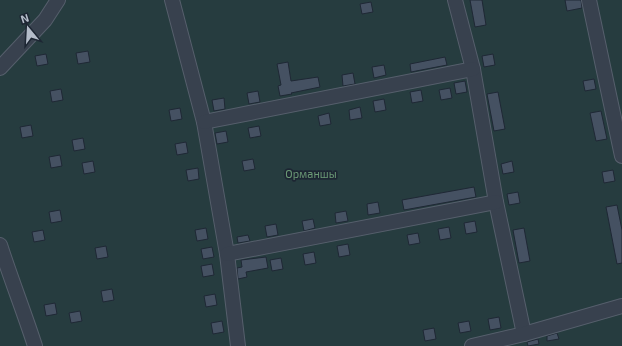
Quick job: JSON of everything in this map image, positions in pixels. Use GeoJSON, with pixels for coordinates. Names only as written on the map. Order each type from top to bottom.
{"type":"FeatureCollection","features":[{"type":"Feature","properties":{"kind":"street"},"geometry":{"type":"LineString","coordinates":[[0,68],[45,20],[58,0]]}},
{"type":"Feature","properties":{"kind":"street"},"geometry":{"type":"LineString","coordinates":[[172,0],[204,122],[226,254],[238,346]]}},
{"type":"Feature","properties":{"kind":"street"},"geometry":{"type":"LineString","coordinates":[[455,0],[473,69],[496,202],[524,334]]}},
{"type":"Feature","properties":{"kind":"street"},"geometry":{"type":"LineString","coordinates":[[589,0],[622,156]]}},
{"type":"Feature","properties":{"kind":"street"},"geometry":{"type":"LineString","coordinates":[[204,122],[473,69]]}},
{"type":"Feature","properties":{"kind":"street"},"geometry":{"type":"LineString","coordinates":[[226,254],[496,202]]}},
{"type":"Feature","properties":{"kind":"street"},"geometry":{"type":"LineString","coordinates":[[0,245],[35,346]]}},
{"type":"Feature","properties":{"kind":"street"},"geometry":{"type":"LineString","coordinates":[[472,346],[524,334],[622,306]]}},
{"type":"Feature","properties":{"kind":"green space","name":"Орманшы"},"geometry":{"type":"Polygon","coordinates":[[[0,0],[622,0],[622,346],[0,346],[0,0]]]}},
{"type":"Feature","properties":{"kind":"building"},"geometry":{"type":"Polygon","coordinates":[[[470,0],[482,0],[486,25],[475,27],[470,0]]]}},
{"type":"Feature","properties":{"kind":"building"},"geometry":{"type":"Polygon","coordinates":[[[565,0],[581,0],[582,8],[567,11],[565,0]]]}},
{"type":"Feature","properties":{"kind":"building"},"geometry":{"type":"Polygon","coordinates":[[[371,2],[373,12],[362,14],[360,4],[371,2]]]}},
{"type":"Feature","properties":{"kind":"building"},"geometry":{"type":"Polygon","coordinates":[[[88,51],[90,62],[78,64],[76,53],[88,51]]]}},
{"type":"Feature","properties":{"kind":"building"},"geometry":{"type":"Polygon","coordinates":[[[46,54],[48,64],[37,66],[35,56],[46,54]]]}},
{"type":"Feature","properties":{"kind":"building"},"geometry":{"type":"Polygon","coordinates":[[[493,54],[495,65],[484,67],[482,56],[493,54]]]}},
{"type":"Feature","properties":{"kind":"building"},"geometry":{"type":"Polygon","coordinates":[[[445,57],[447,65],[411,72],[410,64],[445,57]]]}},
{"type":"Feature","properties":{"kind":"building"},"geometry":{"type":"Polygon","coordinates":[[[288,62],[291,81],[318,77],[320,87],[280,96],[278,86],[281,85],[277,64],[288,62]]]}},
{"type":"Feature","properties":{"kind":"building"},"geometry":{"type":"Polygon","coordinates":[[[384,65],[386,75],[374,78],[372,67],[384,65]]]}},
{"type":"Feature","properties":{"kind":"building"},"geometry":{"type":"Polygon","coordinates":[[[353,73],[355,84],[343,86],[342,75],[353,73]]]}},
{"type":"Feature","properties":{"kind":"building"},"geometry":{"type":"Polygon","coordinates":[[[594,79],[596,89],[585,91],[583,81],[594,79]]]}},
{"type":"Feature","properties":{"kind":"building"},"geometry":{"type":"Polygon","coordinates":[[[465,81],[467,92],[456,94],[454,83],[465,81]]]}},
{"type":"Feature","properties":{"kind":"building"},"geometry":{"type":"Polygon","coordinates":[[[450,88],[452,98],[441,100],[439,90],[450,88]]]}},
{"type":"Feature","properties":{"kind":"building"},"geometry":{"type":"Polygon","coordinates":[[[61,89],[63,100],[52,102],[50,91],[61,89]]]}},
{"type":"Feature","properties":{"kind":"building"},"geometry":{"type":"Polygon","coordinates":[[[421,90],[423,101],[412,103],[410,92],[421,90]]]}},
{"type":"Feature","properties":{"kind":"building"},"geometry":{"type":"Polygon","coordinates":[[[258,91],[260,102],[249,104],[247,93],[258,91]]]}},
{"type":"Feature","properties":{"kind":"building"},"geometry":{"type":"Polygon","coordinates":[[[498,92],[505,129],[494,131],[487,94],[498,92]]]}},
{"type":"Feature","properties":{"kind":"building"},"geometry":{"type":"Polygon","coordinates":[[[224,98],[225,109],[214,111],[212,100],[224,98]]]}},
{"type":"Feature","properties":{"kind":"building"},"geometry":{"type":"Polygon","coordinates":[[[384,99],[386,110],[375,112],[373,101],[384,99]]]}},
{"type":"Feature","properties":{"kind":"building"},"geometry":{"type":"Polygon","coordinates":[[[360,107],[362,118],[350,120],[349,110],[360,107]]]}},
{"type":"Feature","properties":{"kind":"building"},"geometry":{"type":"Polygon","coordinates":[[[180,108],[182,119],[171,121],[169,110],[180,108]]]}},
{"type":"Feature","properties":{"kind":"building"},"geometry":{"type":"Polygon","coordinates":[[[601,111],[607,139],[596,141],[590,113],[601,111]]]}},
{"type":"Feature","properties":{"kind":"building"},"geometry":{"type":"Polygon","coordinates":[[[329,113],[331,124],[320,126],[318,116],[329,113]]]}},
{"type":"Feature","properties":{"kind":"building"},"geometry":{"type":"Polygon","coordinates":[[[31,125],[33,136],[22,138],[20,127],[31,125]]]}},
{"type":"Feature","properties":{"kind":"building"},"geometry":{"type":"Polygon","coordinates":[[[259,126],[261,136],[250,138],[248,128],[259,126]]]}},
{"type":"Feature","properties":{"kind":"building"},"geometry":{"type":"Polygon","coordinates":[[[226,131],[228,142],[217,144],[215,133],[226,131]]]}},
{"type":"Feature","properties":{"kind":"building"},"geometry":{"type":"Polygon","coordinates":[[[83,138],[85,149],[74,151],[72,140],[83,138]]]}},
{"type":"Feature","properties":{"kind":"building"},"geometry":{"type":"Polygon","coordinates":[[[186,142],[188,153],[177,155],[175,144],[186,142]]]}},
{"type":"Feature","properties":{"kind":"building"},"geometry":{"type":"Polygon","coordinates":[[[60,155],[62,166],[51,168],[49,157],[60,155]]]}},
{"type":"Feature","properties":{"kind":"building"},"geometry":{"type":"Polygon","coordinates":[[[253,159],[255,169],[244,171],[242,161],[253,159]]]}},
{"type":"Feature","properties":{"kind":"building"},"geometry":{"type":"Polygon","coordinates":[[[93,161],[95,172],[84,174],[82,163],[93,161]]]}},
{"type":"Feature","properties":{"kind":"building"},"geometry":{"type":"Polygon","coordinates":[[[512,161],[514,172],[503,174],[501,164],[512,161]]]}},
{"type":"Feature","properties":{"kind":"building"},"geometry":{"type":"Polygon","coordinates":[[[198,168],[199,179],[188,181],[186,170],[198,168]]]}},
{"type":"Feature","properties":{"kind":"building"},"geometry":{"type":"Polygon","coordinates":[[[613,170],[615,181],[604,183],[602,172],[613,170]]]}},
{"type":"Feature","properties":{"kind":"building"},"geometry":{"type":"Polygon","coordinates":[[[474,187],[476,197],[404,210],[402,200],[474,187]]]}},
{"type":"Feature","properties":{"kind":"building"},"geometry":{"type":"Polygon","coordinates":[[[518,192],[520,203],[509,205],[507,194],[518,192]]]}},
{"type":"Feature","properties":{"kind":"building"},"geometry":{"type":"Polygon","coordinates":[[[378,202],[380,213],[368,215],[367,204],[378,202]]]}},
{"type":"Feature","properties":{"kind":"building"},"geometry":{"type":"Polygon","coordinates":[[[617,205],[622,230],[622,263],[617,264],[606,207],[617,205]]]}},
{"type":"Feature","properties":{"kind":"building"},"geometry":{"type":"Polygon","coordinates":[[[60,210],[62,221],[51,223],[49,212],[60,210]]]}},
{"type":"Feature","properties":{"kind":"building"},"geometry":{"type":"Polygon","coordinates":[[[346,211],[348,221],[336,223],[335,213],[346,211]]]}},
{"type":"Feature","properties":{"kind":"building"},"geometry":{"type":"Polygon","coordinates":[[[313,219],[315,228],[304,231],[302,221],[313,219]]]}},
{"type":"Feature","properties":{"kind":"building"},"geometry":{"type":"Polygon","coordinates":[[[475,221],[477,232],[466,234],[464,223],[475,221]]]}},
{"type":"Feature","properties":{"kind":"building"},"geometry":{"type":"Polygon","coordinates":[[[276,224],[278,235],[267,237],[265,226],[276,224]]]}},
{"type":"Feature","properties":{"kind":"building"},"geometry":{"type":"Polygon","coordinates":[[[449,227],[451,238],[440,240],[438,229],[449,227]]]}},
{"type":"Feature","properties":{"kind":"building"},"geometry":{"type":"Polygon","coordinates":[[[206,228],[208,239],[197,241],[195,230],[206,228]]]}},
{"type":"Feature","properties":{"kind":"building"},"geometry":{"type":"Polygon","coordinates":[[[524,228],[530,261],[519,263],[513,230],[524,228]]]}},
{"type":"Feature","properties":{"kind":"building"},"geometry":{"type":"Polygon","coordinates":[[[43,230],[45,240],[34,242],[32,232],[43,230]]]}},
{"type":"Feature","properties":{"kind":"building"},"geometry":{"type":"Polygon","coordinates":[[[418,233],[420,243],[409,245],[407,235],[418,233]]]}},
{"type":"Feature","properties":{"kind":"building"},"geometry":{"type":"Polygon","coordinates":[[[248,235],[250,241],[238,243],[237,237],[248,235]]]}},
{"type":"Feature","properties":{"kind":"building"},"geometry":{"type":"Polygon","coordinates":[[[348,244],[350,255],[339,257],[337,246],[348,244]]]}},
{"type":"Feature","properties":{"kind":"building"},"geometry":{"type":"Polygon","coordinates":[[[106,246],[108,257],[97,259],[95,248],[106,246]]]}},
{"type":"Feature","properties":{"kind":"building"},"geometry":{"type":"Polygon","coordinates":[[[212,247],[214,257],[203,259],[201,249],[212,247]]]}},
{"type":"Feature","properties":{"kind":"building"},"geometry":{"type":"Polygon","coordinates":[[[314,252],[316,263],[305,265],[303,254],[314,252]]]}},
{"type":"Feature","properties":{"kind":"building"},"geometry":{"type":"Polygon","coordinates":[[[266,257],[268,268],[246,272],[247,277],[238,279],[237,268],[242,267],[241,260],[266,257]]]}},
{"type":"Feature","properties":{"kind":"building"},"geometry":{"type":"Polygon","coordinates":[[[281,258],[283,269],[272,271],[270,260],[281,258]]]}},
{"type":"Feature","properties":{"kind":"building"},"geometry":{"type":"Polygon","coordinates":[[[212,264],[214,275],[203,277],[201,266],[212,264]]]}},
{"type":"Feature","properties":{"kind":"building"},"geometry":{"type":"Polygon","coordinates":[[[112,289],[114,300],[103,302],[101,291],[112,289]]]}},
{"type":"Feature","properties":{"kind":"building"},"geometry":{"type":"Polygon","coordinates":[[[215,294],[217,305],[206,307],[204,296],[215,294]]]}},
{"type":"Feature","properties":{"kind":"building"},"geometry":{"type":"Polygon","coordinates":[[[55,303],[57,314],[46,316],[44,305],[55,303]]]}},
{"type":"Feature","properties":{"kind":"building"},"geometry":{"type":"Polygon","coordinates":[[[80,311],[82,321],[71,323],[69,313],[80,311]]]}},
{"type":"Feature","properties":{"kind":"building"},"geometry":{"type":"Polygon","coordinates":[[[499,317],[501,328],[490,330],[488,319],[499,317]]]}},
{"type":"Feature","properties":{"kind":"building"},"geometry":{"type":"Polygon","coordinates":[[[222,321],[224,332],[213,334],[211,323],[222,321]]]}},
{"type":"Feature","properties":{"kind":"building"},"geometry":{"type":"Polygon","coordinates":[[[469,321],[471,331],[460,333],[458,323],[469,321]]]}},
{"type":"Feature","properties":{"kind":"building"},"geometry":{"type":"Polygon","coordinates":[[[434,328],[436,339],[425,341],[423,330],[434,328]]]}},
{"type":"Feature","properties":{"kind":"building"},"geometry":{"type":"Polygon","coordinates":[[[557,333],[559,339],[547,341],[547,336],[557,333]]]}},
{"type":"Feature","properties":{"kind":"building"},"geometry":{"type":"Polygon","coordinates":[[[538,339],[539,344],[528,346],[527,342],[538,339]]]}}]}
